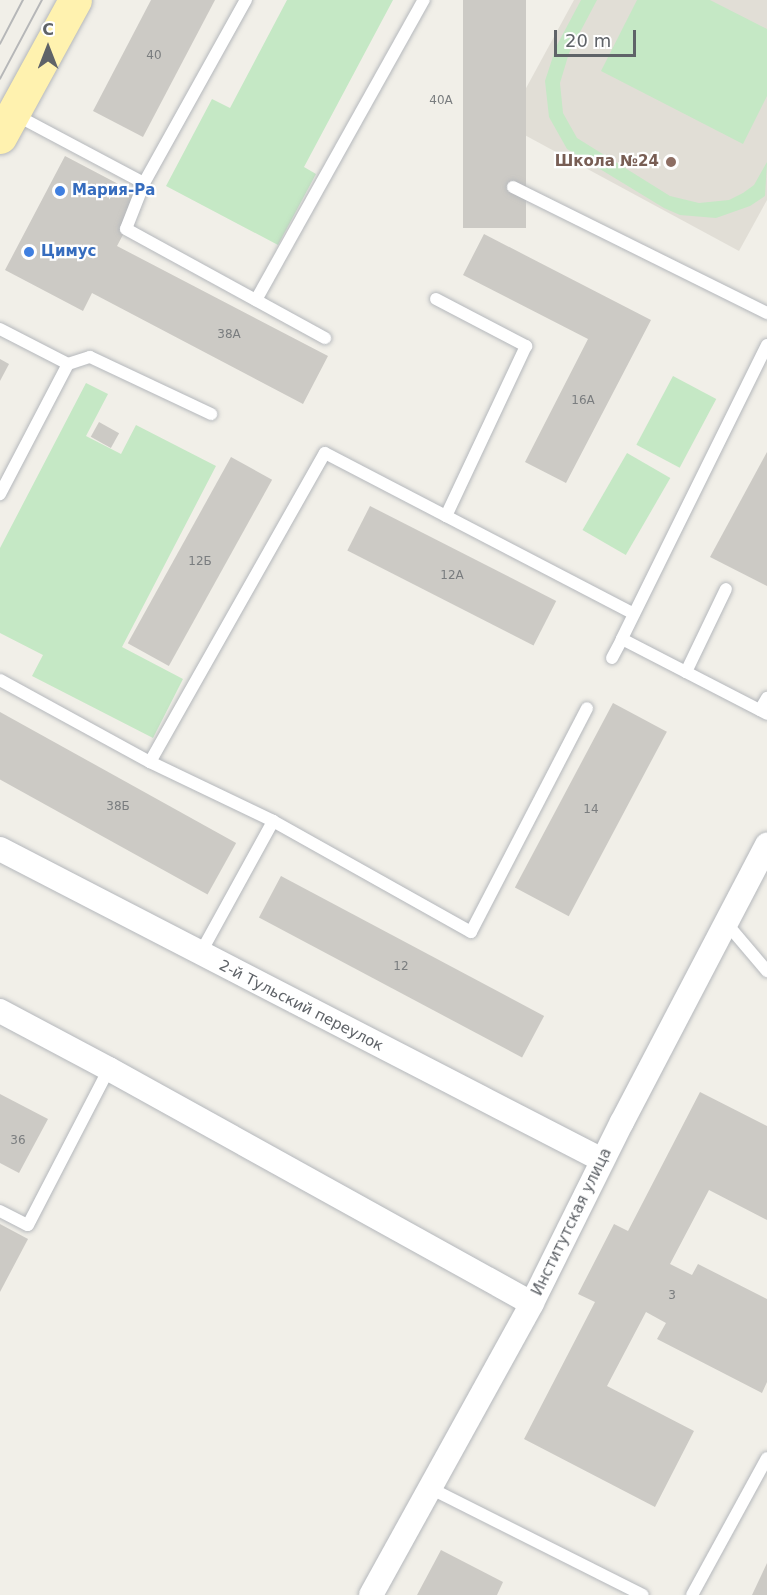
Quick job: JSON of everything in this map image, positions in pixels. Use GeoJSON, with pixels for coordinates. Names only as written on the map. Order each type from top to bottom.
{"type":"FeatureCollection","features":[{"type":"Feature","properties":{"kind":"main road"},"geometry":{"type":"LineString","coordinates":[[7,125],[75,0]]}},
{"type":"Feature","properties":{"kind":"street","name":"Институтская улица"},"geometry":{"type":"LineString","coordinates":[[371,1595],[532,1303],[602,1160],[767,845]]}},
{"type":"Feature","properties":{"kind":"street","name":"2-й Тульский переулок"},"geometry":{"type":"LineString","coordinates":[[0,849],[602,1160]]}},
{"type":"Feature","properties":{"kind":"street"},"geometry":{"type":"LineString","coordinates":[[0,1011],[110,1069],[532,1303]]}},
{"type":"Feature","properties":{"kind":"lane"},"geometry":{"type":"LineString","coordinates":[[246,0],[144,183],[126,229],[325,338]]}},
{"type":"Feature","properties":{"kind":"lane"},"geometry":{"type":"LineString","coordinates":[[256,300],[424,0]]}},
{"type":"Feature","properties":{"kind":"lane"},"geometry":{"type":"LineString","coordinates":[[7,125],[144,183]]}},
{"type":"Feature","properties":{"kind":"lane"},"geometry":{"type":"LineString","coordinates":[[513,187],[767,313]]}},
{"type":"Feature","properties":{"kind":"lane"},"geometry":{"type":"LineString","coordinates":[[436,299],[526,346],[446,516]]}},
{"type":"Feature","properties":{"kind":"lane"},"geometry":{"type":"LineString","coordinates":[[0,329],[68,364]]}},
{"type":"Feature","properties":{"kind":"lane"},"geometry":{"type":"LineString","coordinates":[[612,658],[767,345]]}},
{"type":"Feature","properties":{"kind":"lane"},"geometry":{"type":"LineString","coordinates":[[0,494],[68,364],[90,357],[211,414]]}},
{"type":"Feature","properties":{"kind":"lane"},"geometry":{"type":"LineString","coordinates":[[150,762],[325,453],[634,614]]}},
{"type":"Feature","properties":{"kind":"lane"},"geometry":{"type":"LineString","coordinates":[[686,672],[726,589]]}},
{"type":"Feature","properties":{"kind":"lane"},"geometry":{"type":"LineString","coordinates":[[622,639],[764,712],[767,698]]}},
{"type":"Feature","properties":{"kind":"lane"},"geometry":{"type":"LineString","coordinates":[[0,680],[150,762],[273,821],[471,932],[587,708]]}},
{"type":"Feature","properties":{"kind":"lane"},"geometry":{"type":"LineString","coordinates":[[200,954],[273,821]]}},
{"type":"Feature","properties":{"kind":"lane"},"geometry":{"type":"LineString","coordinates":[[727,924],[762,958],[767,971]]}},
{"type":"Feature","properties":{"kind":"lane"},"geometry":{"type":"LineString","coordinates":[[0,1211],[28,1225],[110,1069]]}},
{"type":"Feature","properties":{"kind":"lane"},"geometry":{"type":"LineString","coordinates":[[692,1595],[767,1458]]}},
{"type":"Feature","properties":{"kind":"lane"},"geometry":{"type":"LineString","coordinates":[[430,1488],[643,1595]]}},
{"type":"Feature","properties":{"kind":"shaded area","name":"Школа №24"},"geometry":{"type":"Polygon","coordinates":[[[574,0],[767,0],[767,200],[739,251],[506,125],[574,0]]]}},
{"type":"Feature","properties":{"kind":"green space"},"geometry":{"type":"Polygon","coordinates":[[[287,0],[393,0],[304,167],[316,174],[278,245],[166,186],[212,99],[230,108],[287,0]]]}},
{"type":"Feature","properties":{"kind":"green space"},"geometry":{"type":"Polygon","coordinates":[[[581,0],[597,0],[569,53],[560,83],[563,113],[577,138],[670,196],[699,203],[729,200],[743,193],[754,185],[767,162],[765,196],[750,206],[716,218],[680,215],[664,208],[567,149],[549,117],[545,81],[556,47],[581,0]]]}},
{"type":"Feature","properties":{"kind":"green space"},"geometry":{"type":"Polygon","coordinates":[[[637,0],[710,0],[767,29],[767,96],[743,144],[601,71],[637,0]]]}},
{"type":"Feature","properties":{"kind":"green space"},"geometry":{"type":"Polygon","coordinates":[[[673,376],[716,399],[680,468],[636,445],[673,376]]]}},
{"type":"Feature","properties":{"kind":"green space"},"geometry":{"type":"Polygon","coordinates":[[[86,383],[108,394],[86,436],[121,454],[136,425],[216,466],[122,647],[183,679],[153,738],[32,676],[43,655],[0,633],[0,548],[86,383]]]}},
{"type":"Feature","properties":{"kind":"green space"},"geometry":{"type":"Polygon","coordinates":[[[627,453],[670,478],[626,555],[582,530],[627,453]]]}},
{"type":"Feature","properties":{"kind":"building"},"geometry":{"type":"Polygon","coordinates":[[[151,0],[215,0],[143,137],[93,111],[151,0]]]}},
{"type":"Feature","properties":{"kind":"building"},"geometry":{"type":"Polygon","coordinates":[[[463,0],[526,0],[526,228],[463,228],[463,0]]]}},
{"type":"Feature","properties":{"kind":"building"},"geometry":{"type":"Polygon","coordinates":[[[65,156],[143,197],[117,246],[328,356],[303,404],[92,293],[83,311],[5,270],[65,156]]]}},
{"type":"Feature","properties":{"kind":"building"},"geometry":{"type":"Polygon","coordinates":[[[484,234],[651,320],[566,483],[525,462],[588,339],[463,275],[484,234]]]}},
{"type":"Feature","properties":{"kind":"building"},"geometry":{"type":"Polygon","coordinates":[[[0,359],[9,364],[0,381],[0,359]]]}},
{"type":"Feature","properties":{"kind":"building"},"geometry":{"type":"Polygon","coordinates":[[[99,422],[119,433],[111,448],[91,437],[99,422]]]}},
{"type":"Feature","properties":{"kind":"building"},"geometry":{"type":"Polygon","coordinates":[[[767,452],[767,586],[710,557],[767,452]]]}},
{"type":"Feature","properties":{"kind":"building"},"geometry":{"type":"Polygon","coordinates":[[[231,457],[272,480],[169,666],[128,643],[231,457]]]}},
{"type":"Feature","properties":{"kind":"building"},"geometry":{"type":"Polygon","coordinates":[[[370,506],[556,601],[534,645],[347,551],[370,506]]]}},
{"type":"Feature","properties":{"kind":"building"},"geometry":{"type":"Polygon","coordinates":[[[613,703],[667,732],[569,916],[515,888],[613,703]]]}},
{"type":"Feature","properties":{"kind":"building"},"geometry":{"type":"Polygon","coordinates":[[[0,712],[236,843],[208,895],[0,779],[0,712]]]}},
{"type":"Feature","properties":{"kind":"building"},"geometry":{"type":"Polygon","coordinates":[[[281,876],[544,1016],[522,1057],[259,917],[281,876]]]}},
{"type":"Feature","properties":{"kind":"building"},"geometry":{"type":"Polygon","coordinates":[[[700,1092],[767,1126],[767,1220],[709,1190],[670,1264],[692,1275],[698,1264],[767,1299],[767,1382],[762,1393],[657,1339],[666,1323],[646,1312],[607,1386],[694,1431],[655,1507],[524,1439],[595,1302],[578,1294],[614,1224],[628,1231],[700,1092]]]}},
{"type":"Feature","properties":{"kind":"building"},"geometry":{"type":"Polygon","coordinates":[[[0,1094],[48,1119],[19,1173],[0,1163],[0,1094]]]}},
{"type":"Feature","properties":{"kind":"building"},"geometry":{"type":"Polygon","coordinates":[[[0,1224],[28,1239],[0,1292],[0,1224]]]}},
{"type":"Feature","properties":{"kind":"building"},"geometry":{"type":"Polygon","coordinates":[[[441,1550],[503,1582],[497,1595],[417,1595],[441,1550]]]}},
{"type":"Feature","properties":{"kind":"building"},"geometry":{"type":"Polygon","coordinates":[[[767,1563],[767,1595],[752,1595],[767,1563]]]}},
{"type":"Feature","properties":{"kind":"tram line"},"geometry":{"type":"LineString","coordinates":[[0,44],[23,0]]}},
{"type":"Feature","properties":{"kind":"tram line"},"geometry":{"type":"LineString","coordinates":[[0,79],[42,0]]}},
{"type":"Feature","properties":{"kind":"place","name":"Школа №24"},"geometry":{"type":"Point","coordinates":[671,162]}},
{"type":"Feature","properties":{"kind":"place","name":"Мария-Ра"},"geometry":{"type":"Point","coordinates":[60,191]}},
{"type":"Feature","properties":{"kind":"place","name":"Цимус"},"geometry":{"type":"Point","coordinates":[29,252]}}]}
